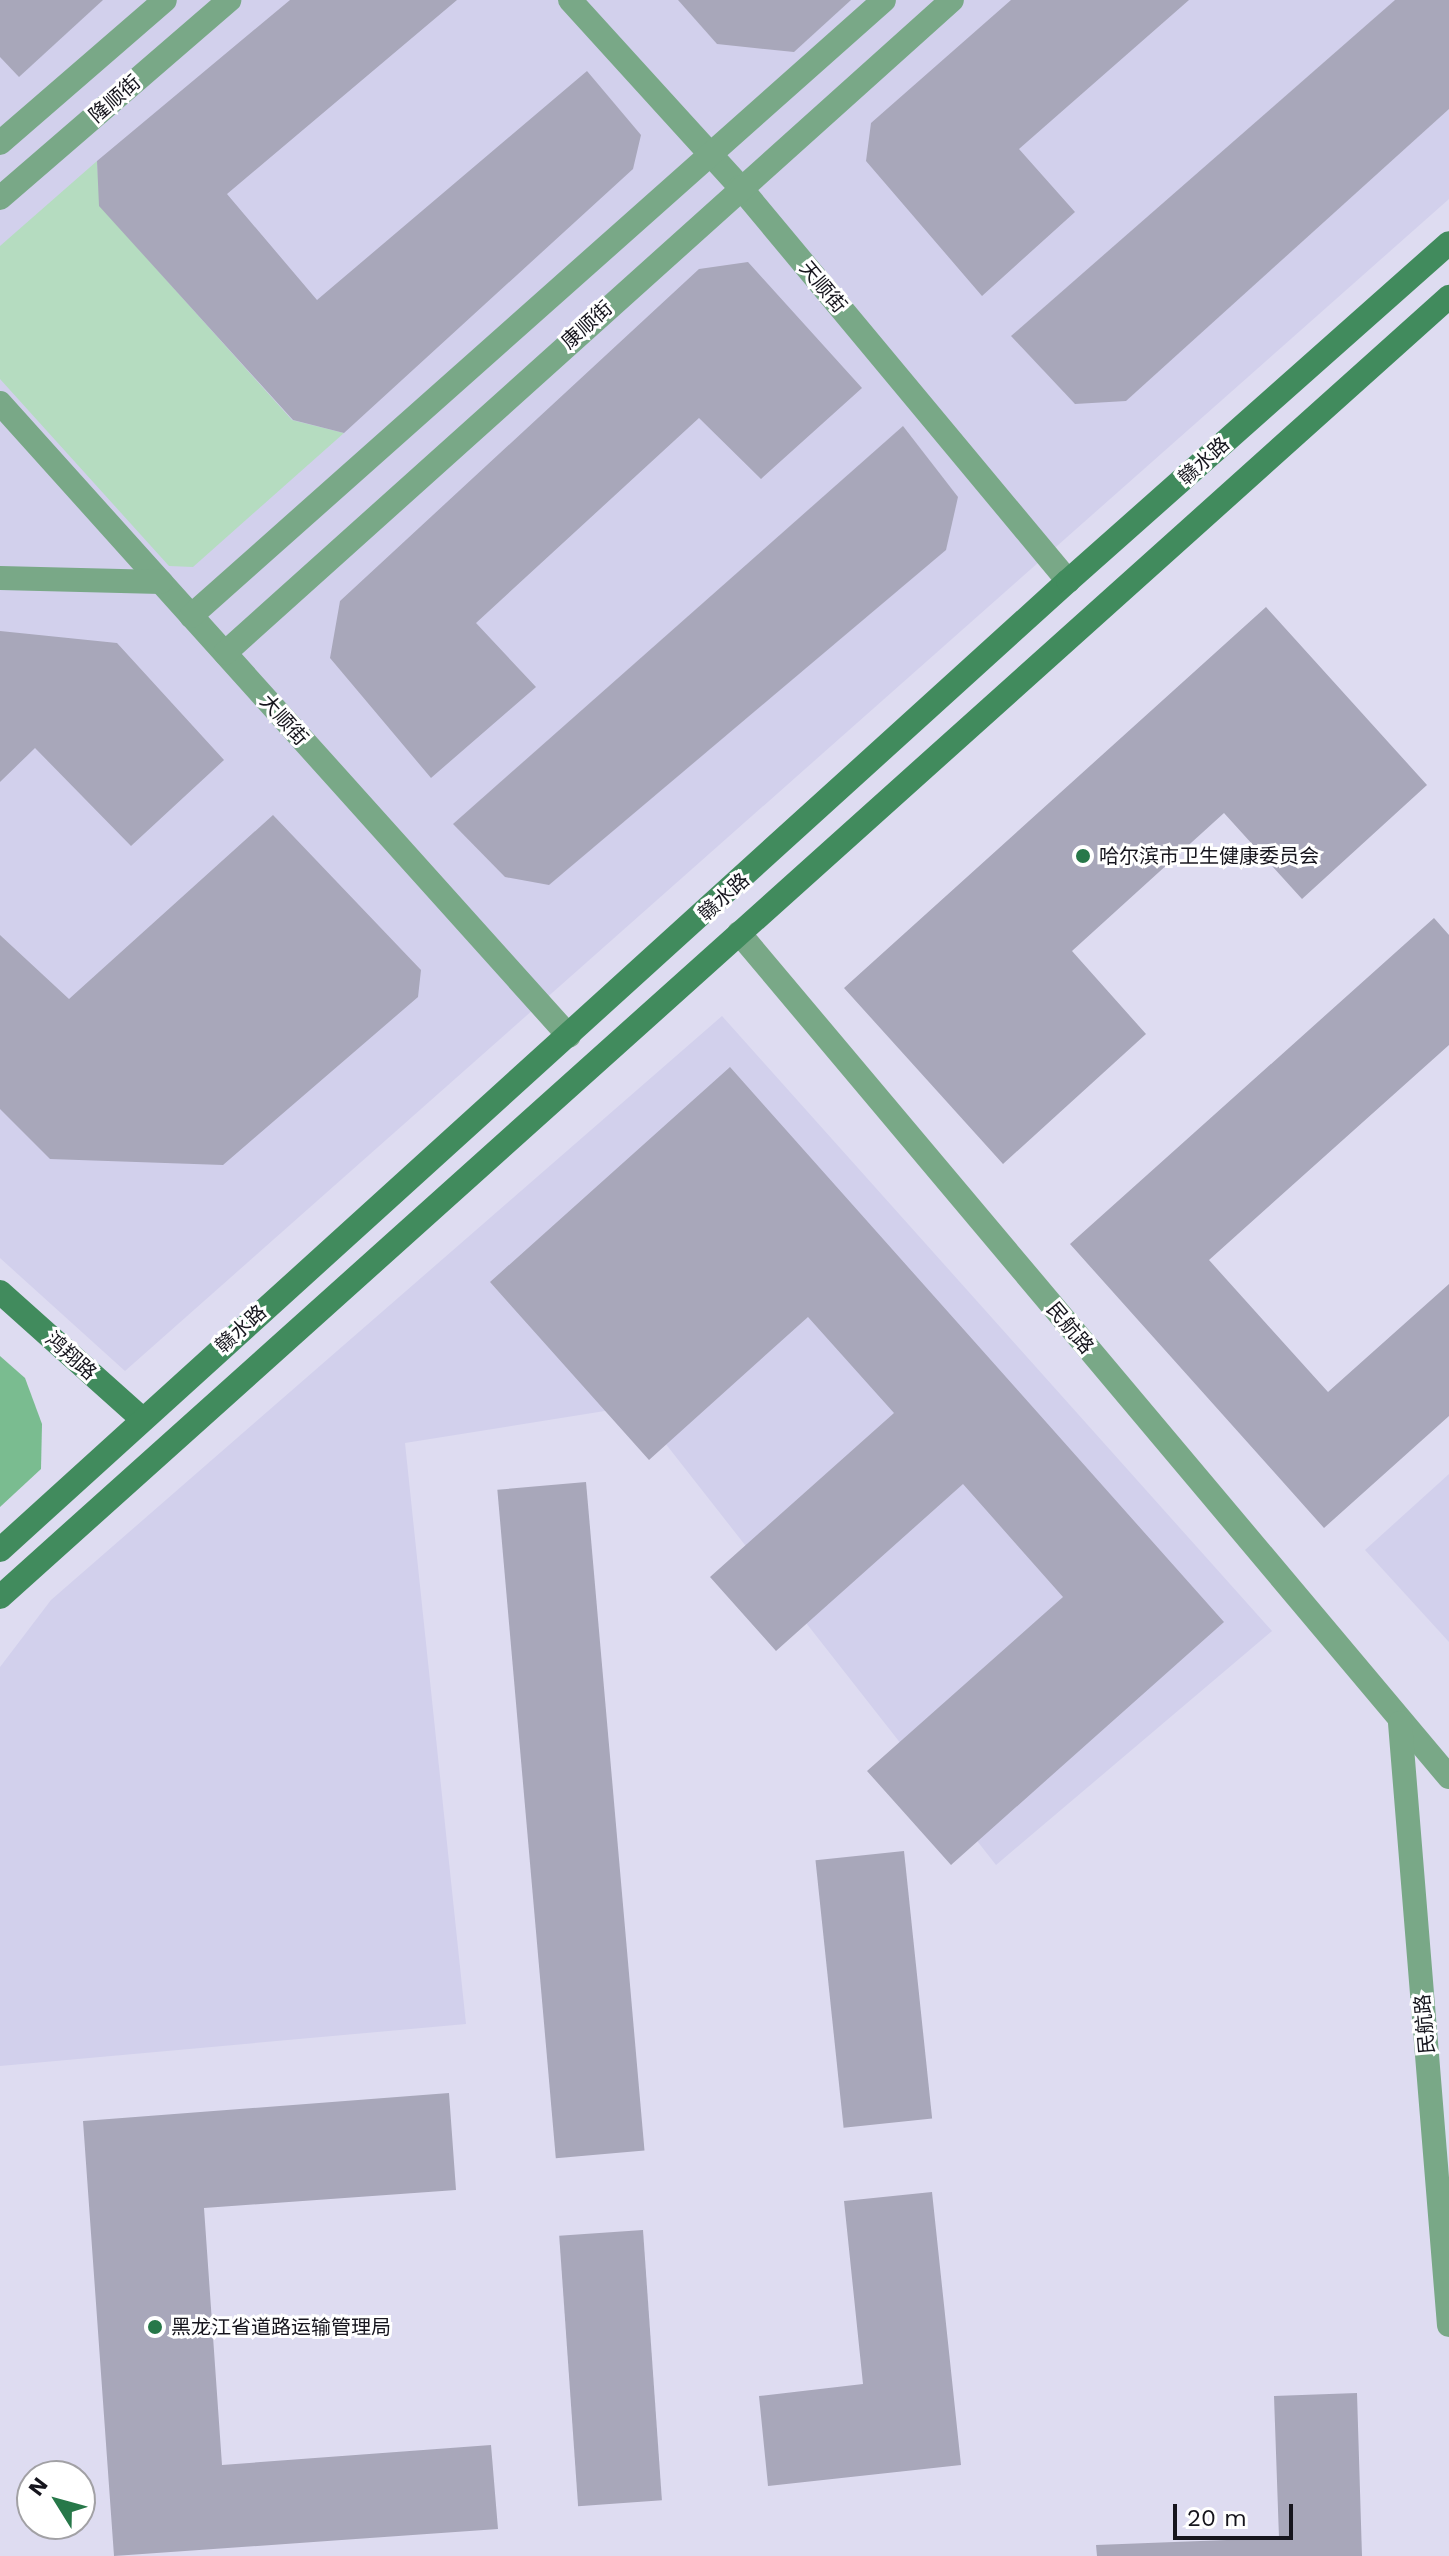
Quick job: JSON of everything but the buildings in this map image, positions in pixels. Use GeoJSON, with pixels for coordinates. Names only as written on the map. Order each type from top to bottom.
{"type":"FeatureCollection","features":[{"type":"Feature","properties":{"kind":"main road","name":"赣水路"},"geometry":{"type":"LineString","coordinates":[[0,1550],[1068,581],[1449,243]]}},
{"type":"Feature","properties":{"kind":"main road","name":"赣水路"},"geometry":{"type":"LineString","coordinates":[[0,1597],[1449,297]]}},
{"type":"Feature","properties":{"kind":"main road","name":"鸿翔路"},"geometry":{"type":"LineString","coordinates":[[0,1292],[142,1419]]}},
{"type":"Feature","properties":{"kind":"street","name":"隆顺街"},"geometry":{"type":"LineString","coordinates":[[0,143],[165,0]]}},
{"type":"Feature","properties":{"kind":"street","name":"隆顺街"},"geometry":{"type":"LineString","coordinates":[[0,198],[229,0]]}},
{"type":"Feature","properties":{"kind":"street","name":"天顺街"},"geometry":{"type":"LineString","coordinates":[[570,0],[740,187],[1068,581]]}},
{"type":"Feature","properties":{"kind":"street"},"geometry":{"type":"LineString","coordinates":[[191,616],[884,0]]}},
{"type":"Feature","properties":{"kind":"street","name":"康顺街"},"geometry":{"type":"LineString","coordinates":[[225,653],[740,187],[952,0]]}},
{"type":"Feature","properties":{"kind":"street","name":"大顺街"},"geometry":{"type":"LineString","coordinates":[[0,403],[569,1036]]}},
{"type":"Feature","properties":{"kind":"street"},"geometry":{"type":"LineString","coordinates":[[0,578],[161,582]]}},
{"type":"Feature","properties":{"kind":"street","name":"民航路"},"geometry":{"type":"LineString","coordinates":[[739,933],[1400,1723],[1449,1777]]}},
{"type":"Feature","properties":{"kind":"street","name":"民航路"},"geometry":{"type":"LineString","coordinates":[[1400,1723],[1449,2325]]}},
{"type":"Feature","properties":{"kind":"shaded area"},"geometry":{"type":"Polygon","coordinates":[[[0,0],[1449,0],[1449,199],[125,1371],[0,1258],[0,0]]]}},
{"type":"Feature","properties":{"kind":"shaded area"},"geometry":{"type":"Polygon","coordinates":[[[722,1016],[1272,1631],[996,1865],[636,1406],[405,1443],[466,2024],[0,2066],[0,1667],[51,1600],[722,1016]]]}},
{"type":"Feature","properties":{"kind":"shaded area"},"geometry":{"type":"Polygon","coordinates":[[[1449,1474],[1449,1642],[1365,1550],[1449,1474]]]}},
{"type":"Feature","properties":{"kind":"green space"},"geometry":{"type":"Polygon","coordinates":[[[97,161],[100,206],[292,420],[344,433],[193,567],[169,566],[0,379],[0,246],[97,161]]]}},
{"type":"Feature","properties":{"kind":"green space"},"geometry":{"type":"Polygon","coordinates":[[[0,1356],[25,1378],[42,1424],[41,1469],[0,1507],[0,1356]]]}},
{"type":"Feature","properties":{"kind":"place","name":"哈尔滨市卫生健康委员会"},"geometry":{"type":"Point","coordinates":[1083,856]}},
{"type":"Feature","properties":{"kind":"place","name":"黑龙江省道路运输管理局"},"geometry":{"type":"Point","coordinates":[155,2327]}}]}
